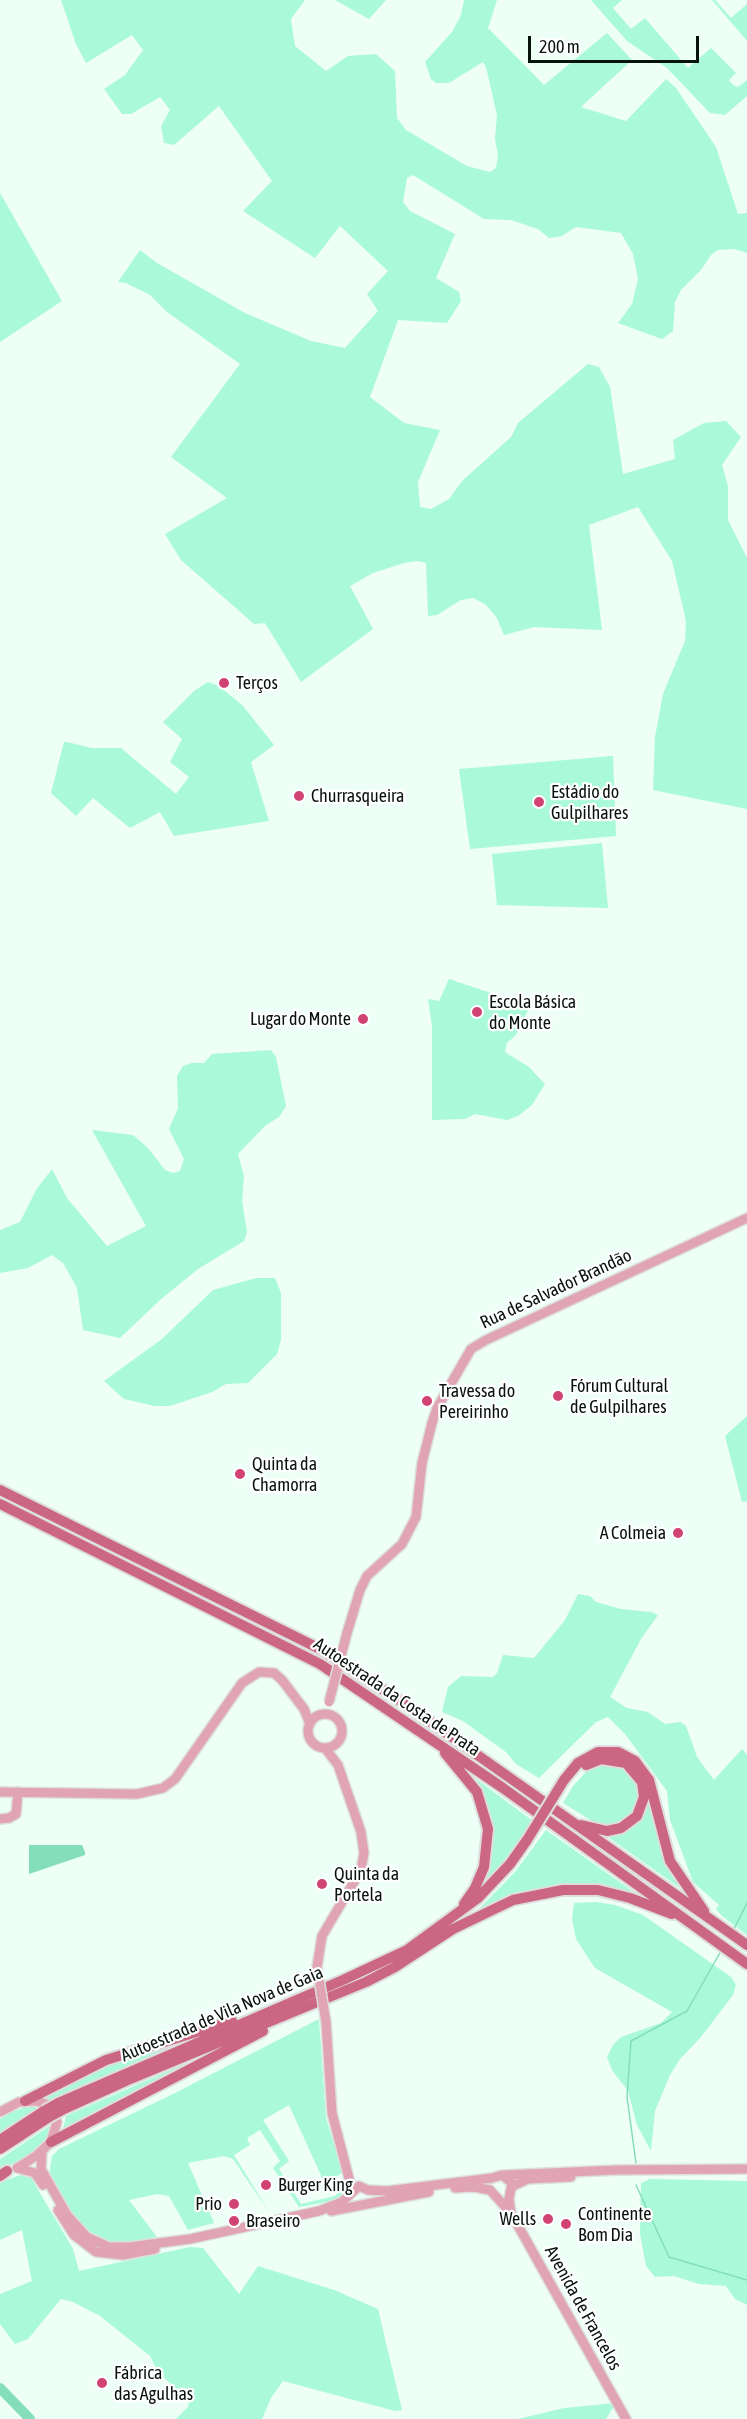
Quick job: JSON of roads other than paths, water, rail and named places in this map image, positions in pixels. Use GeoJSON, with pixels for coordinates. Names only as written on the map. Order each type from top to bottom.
{"type":"FeatureCollection","features":[{"type":"Feature","properties":{"kind":"highway","name":"Autoestrada da Costa de Prata"},"geometry":{"type":"LineString","coordinates":[[0,1490],[324,1651],[747,1945]]}},
{"type":"Feature","properties":{"kind":"highway","name":"Autoestrada da Costa de Prata"},"geometry":{"type":"LineString","coordinates":[[0,1504],[306,1655],[433,1739],[747,1964]]}},
{"type":"Feature","properties":{"kind":"highway"},"geometry":{"type":"LineString","coordinates":[[433,1739],[472,1785],[483,1809],[488,1829],[486,1858],[480,1878],[455,1916]]}},
{"type":"Feature","properties":{"kind":"highway"},"geometry":{"type":"LineString","coordinates":[[453,1929],[500,1884],[530,1842],[584,1757],[604,1751],[618,1752],[630,1757],[645,1773],[652,1788],[662,1839],[670,1861],[684,1885],[712,1921]]}},
{"type":"Feature","properties":{"kind":"highway"},"geometry":{"type":"LineString","coordinates":[[567,1781],[588,1763],[608,1758],[618,1760],[632,1768],[643,1789],[640,1810],[632,1821],[621,1828],[607,1831],[576,1824]]}},
{"type":"Feature","properties":{"kind":"highway","name":"Autoestrada de Vila Nova de Gaia"},"geometry":{"type":"LineString","coordinates":[[0,2140],[60,2107],[407,1950],[455,1916],[495,1881],[530,1842]]}},
{"type":"Feature","properties":{"kind":"highway"},"geometry":{"type":"LineString","coordinates":[[453,1929],[513,1900],[563,1890],[613,1893],[681,1917]]}},
{"type":"Feature","properties":{"kind":"highway","name":"Autoestrada de Vila Nova de Gaia"},"geometry":{"type":"LineString","coordinates":[[60,2107],[313,2005],[382,1974],[453,1929]]}},
{"type":"Feature","properties":{"kind":"highway"},"geometry":{"type":"LineString","coordinates":[[51,2142],[313,2005]]}},
{"type":"Feature","properties":{"kind":"highway"},"geometry":{"type":"LineString","coordinates":[[25,2101],[106,2060],[284,2006]]}},
{"type":"Feature","properties":{"kind":"highway","name":"Autoestrada de Vila Nova de Gaia"},"geometry":{"type":"LineString","coordinates":[[0,2149],[46,2114]]}},
{"type":"Feature","properties":{"kind":"main road","name":"Rua de Salvador Brandão"},"geometry":{"type":"LineString","coordinates":[[329,1702],[360,1590],[368,1576],[402,1544],[416,1517],[422,1463],[432,1423],[437,1408],[471,1350],[486,1340],[747,1218]]}},
{"type":"Feature","properties":{"kind":"main road"},"geometry":{"type":"LineString","coordinates":[[0,1792],[137,1794],[163,1788],[175,1779],[242,1683],[259,1672],[274,1673],[282,1680],[304,1709],[310,1724],[311,1740],[325,1748],[338,1765],[361,1832],[364,1853],[361,1870],[322,1936],[317,1967],[326,2022],[332,2113],[350,2173],[353,2202],[362,2205]]}},
{"type":"Feature","properties":{"kind":"main road"},"geometry":{"type":"LineString","coordinates":[[310,1724],[329,1702]]}},
{"type":"Feature","properties":{"kind":"main road"},"geometry":{"type":"LineString","coordinates":[[329,1702],[333,1716],[342,1727],[338,1742],[338,1765]]}},
{"type":"Feature","properties":{"kind":"main road"},"geometry":{"type":"LineString","coordinates":[[304,1709],[318,1715],[333,1716]]}},
{"type":"Feature","properties":{"kind":"main road"},"geometry":{"type":"LineString","coordinates":[[325,1748],[338,1742]]}},
{"type":"Feature","properties":{"kind":"main road"},"geometry":{"type":"LineString","coordinates":[[0,1819],[16,1814],[18,1792]]}},
{"type":"Feature","properties":{"kind":"main road"},"geometry":{"type":"LineString","coordinates":[[0,2112],[25,2101],[43,2102],[52,2110],[57,2122],[51,2142],[42,2151],[6,2172]]}},
{"type":"Feature","properties":{"kind":"main road"},"geometry":{"type":"LineString","coordinates":[[0,2102],[13,2105]]}},
{"type":"Feature","properties":{"kind":"main road"},"geometry":{"type":"LineString","coordinates":[[42,2151],[40,2161],[43,2175],[67,2215],[92,2246],[129,2247],[190,2239]]}},
{"type":"Feature","properties":{"kind":"main road"},"geometry":{"type":"LineString","coordinates":[[319,2211],[342,2202],[351,2192],[365,2188],[387,2192],[492,2178],[498,2175],[575,2171],[747,2169]]}},
{"type":"Feature","properties":{"kind":"main road"},"geometry":{"type":"LineString","coordinates":[[6,2172],[35,2173],[68,2227],[92,2246],[114,2255],[134,2254],[190,2239],[319,2211],[466,2186],[503,2198],[528,2179],[617,2175],[639,2171]]}},
{"type":"Feature","properties":{"kind":"main road"},"geometry":{"type":"LineString","coordinates":[[350,2173],[365,2188],[369,2199],[362,2205]]}},
{"type":"Feature","properties":{"kind":"main road"},"geometry":{"type":"LineString","coordinates":[[505,2175],[511,2190]]}},
{"type":"Feature","properties":{"kind":"main road"},"geometry":{"type":"LineString","coordinates":[[492,2178],[492,2193]]}},
{"type":"Feature","properties":{"kind":"main road","name":"Avenida de Francelos"},"geometry":{"type":"LineString","coordinates":[[511,2190],[511,2213]]}},
{"type":"Feature","properties":{"kind":"main road","name":"Avenida de Francelos"},"geometry":{"type":"LineString","coordinates":[[492,2193],[511,2213],[626,2419]]}},
{"type":"Feature","properties":{"kind":"waterway"},"geometry":{"type":"LineString","coordinates":[[734,1929],[747,1903]]}},
{"type":"Feature","properties":{"kind":"waterway"},"geometry":{"type":"LineString","coordinates":[[636,2163],[627,2097],[631,2041],[687,2011],[721,1951]]}},
{"type":"Feature","properties":{"kind":"waterway"},"geometry":{"type":"LineString","coordinates":[[636,2185],[669,2257],[747,2280]]}},
{"type":"Feature","properties":{"kind":"waterway"},"geometry":{"type":"LineString","coordinates":[[0,2388],[30,2419]]}},
{"type":"Feature","properties":{"kind":"place","name":"Terços"},"geometry":{"type":"Point","coordinates":[224,683]}},
{"type":"Feature","properties":{"kind":"place","name":"Churrasqueira"},"geometry":{"type":"Point","coordinates":[299,796]}},
{"type":"Feature","properties":{"kind":"place","name":"Estádio do Gulpilhares"},"geometry":{"type":"Point","coordinates":[539,802]}},
{"type":"Feature","properties":{"kind":"place","name":"Escola Básica do Monte"},"geometry":{"type":"Point","coordinates":[477,1012]}},
{"type":"Feature","properties":{"kind":"place","name":"Lugar do Monte"},"geometry":{"type":"Point","coordinates":[363,1019]}},
{"type":"Feature","properties":{"kind":"place","name":"Fórum Cultural de Gulpilhares"},"geometry":{"type":"Point","coordinates":[558,1396]}},
{"type":"Feature","properties":{"kind":"place","name":"Travessa do Pereirinho"},"geometry":{"type":"Point","coordinates":[427,1401]}},
{"type":"Feature","properties":{"kind":"place","name":"Quinta da Chamorra"},"geometry":{"type":"Point","coordinates":[240,1474]}},
{"type":"Feature","properties":{"kind":"place","name":"A Colmeia"},"geometry":{"type":"Point","coordinates":[678,1533]}},
{"type":"Feature","properties":{"kind":"place","name":"Quinta da Portela"},"geometry":{"type":"Point","coordinates":[322,1884]}},
{"type":"Feature","properties":{"kind":"place","name":"Burger King"},"geometry":{"type":"Point","coordinates":[266,2185]}},
{"type":"Feature","properties":{"kind":"place","name":"Prio"},"geometry":{"type":"Point","coordinates":[234,2204]}},
{"type":"Feature","properties":{"kind":"place","name":"Wells"},"geometry":{"type":"Point","coordinates":[548,2219]}},
{"type":"Feature","properties":{"kind":"place","name":"Braseiro"},"geometry":{"type":"Point","coordinates":[234,2221]}},
{"type":"Feature","properties":{"kind":"place","name":"Continente Bom Dia"},"geometry":{"type":"Point","coordinates":[566,2224]}},
{"type":"Feature","properties":{"kind":"place","name":"Fábrica das Agulhas"},"geometry":{"type":"Point","coordinates":[102,2383]}}]}
